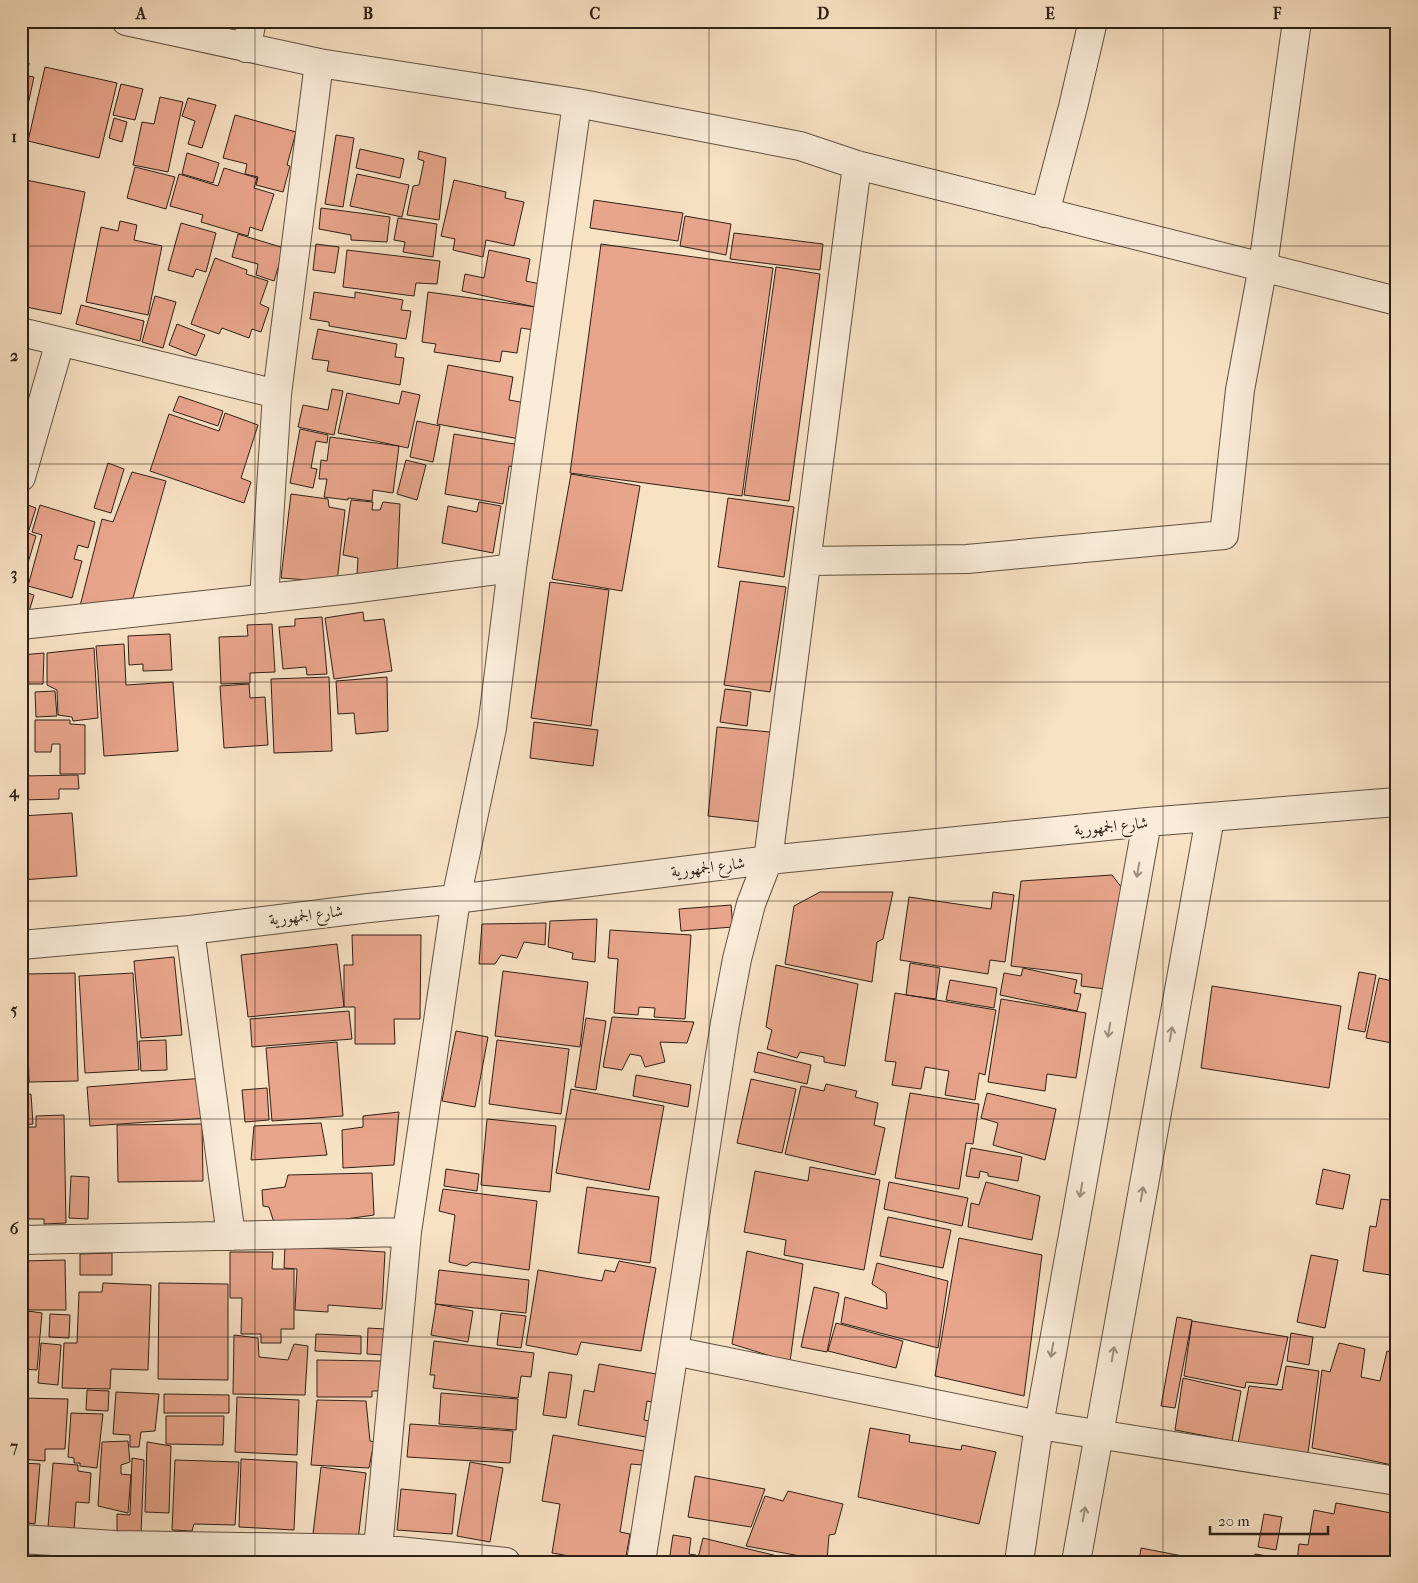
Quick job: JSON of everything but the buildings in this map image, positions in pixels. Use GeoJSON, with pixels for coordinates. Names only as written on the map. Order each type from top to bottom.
{"type":"FeatureCollection","features":[{"type":"Feature","properties":{"kind":"street"},"geometry":{"type":"LineString","coordinates":[[126,21],[319,63],[577,103],[800,146],[857,165],[1397,301]]}},
{"type":"Feature","properties":{"kind":"street"},"geometry":{"type":"LineString","coordinates":[[246,48],[252,21]]}},
{"type":"Feature","properties":{"kind":"street"},"geometry":{"type":"LineString","coordinates":[[1045,213],[1093,21]]}},
{"type":"Feature","properties":{"kind":"street"},"geometry":{"type":"LineString","coordinates":[[807,561],[966,559],[1224,535],[1240,390],[1263,266],[1297,21]]}},
{"type":"Feature","properties":{"kind":"street"},"geometry":{"type":"LineString","coordinates":[[264,599],[277,394],[319,63]]}},
{"type":"Feature","properties":{"kind":"street"},"geometry":{"type":"LineString","coordinates":[[378,1549],[406,1232],[456,899],[492,728],[512,568],[577,103]]}},
{"type":"Feature","properties":{"kind":"street"},"geometry":{"type":"LineString","coordinates":[[641,1562],[723,1032],[737,959],[751,904],[768,860],[857,165]]}},
{"type":"Feature","properties":{"kind":"street"},"geometry":{"type":"LineString","coordinates":[[21,332],[277,394]]}},
{"type":"Feature","properties":{"kind":"street"},"geometry":{"type":"LineString","coordinates":[[21,477],[60,342]]}},
{"type":"Feature","properties":{"kind":"street"},"geometry":{"type":"LineString","coordinates":[[21,625],[264,599],[512,568]]}},
{"type":"Feature","properties":{"kind":"street","name":"شارع الجمهورية"},"geometry":{"type":"LineString","coordinates":[[21,945],[190,930],[768,860],[1147,822],[1397,802]]}},
{"type":"Feature","properties":{"kind":"street"},"geometry":{"type":"LineString","coordinates":[[1076,1562],[1210,818]]}},
{"type":"Feature","properties":{"kind":"street"},"geometry":{"type":"LineString","coordinates":[[1019,1562],[1039,1426],[1147,822]]}},
{"type":"Feature","properties":{"kind":"street"},"geometry":{"type":"LineString","coordinates":[[190,930],[232,1236]]}},
{"type":"Feature","properties":{"kind":"street"},"geometry":{"type":"LineString","coordinates":[[21,1240],[406,1232]]}},
{"type":"Feature","properties":{"kind":"street"},"geometry":{"type":"LineString","coordinates":[[674,1351],[1039,1426],[1397,1481]]}},
{"type":"Feature","properties":{"kind":"street"},"geometry":{"type":"LineString","coordinates":[[21,1539],[115,1545],[378,1549],[506,1562]]}}]}
